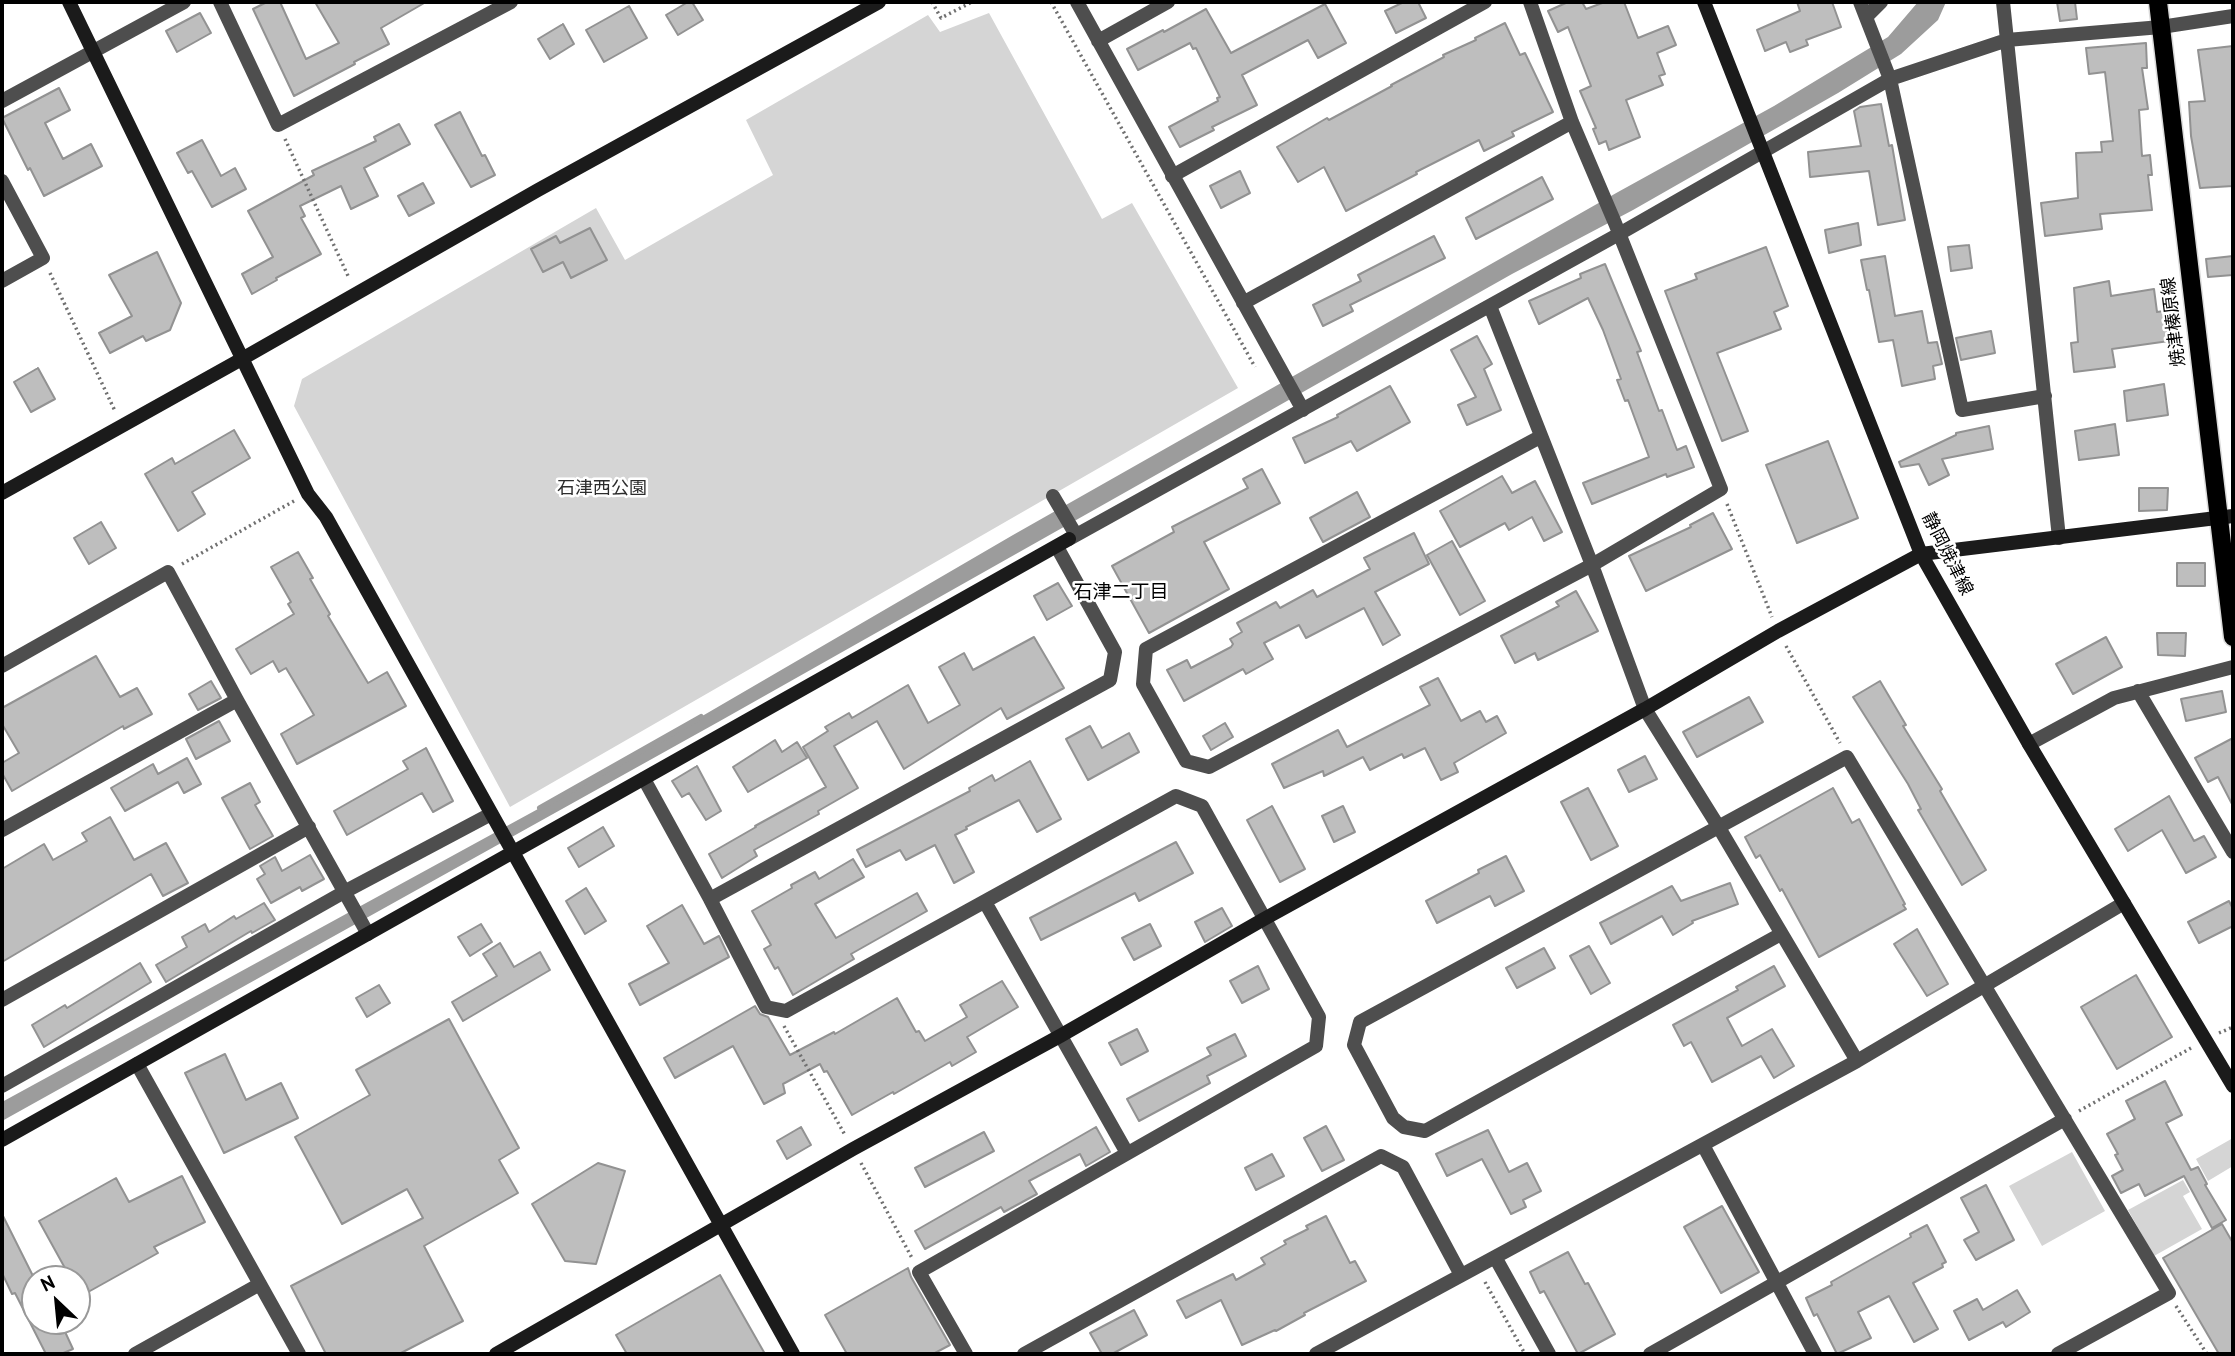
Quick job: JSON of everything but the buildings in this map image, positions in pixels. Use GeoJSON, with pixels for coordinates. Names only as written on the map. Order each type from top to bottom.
{"type":"FeatureCollection","features":[{"type":"Feature","properties":{"kind":"main road","name":"焼津榛原線"},"geometry":{"type":"LineString","coordinates":[[2158,2],[2225,517],[2233,637]]}},
{"type":"Feature","properties":{"kind":"street"},"geometry":{"type":"LineString","coordinates":[[69,2],[308,494],[326,517],[793,1354]]}},
{"type":"Feature","properties":{"kind":"street"},"geometry":{"type":"LineString","coordinates":[[2,101],[184,2]]}},
{"type":"Feature","properties":{"kind":"street"},"geometry":{"type":"LineString","coordinates":[[220,2],[278,125],[511,2]]}},
{"type":"Feature","properties":{"kind":"street"},"geometry":{"type":"LineString","coordinates":[[2,493],[538,190],[878,2]]}},
{"type":"Feature","properties":{"kind":"street"},"geometry":{"type":"LineString","coordinates":[[1077,2],[1300,405]]}},
{"type":"Feature","properties":{"kind":"street"},"geometry":{"type":"LineString","coordinates":[[1098,41],[1168,2]]}},
{"type":"Feature","properties":{"kind":"street"},"geometry":{"type":"LineString","coordinates":[[1172,176],[1485,2]]}},
{"type":"Feature","properties":{"kind":"street"},"geometry":{"type":"LineString","coordinates":[[1530,2],[1572,122],[1721,489],[1592,565],[1209,767],[1186,761],[1143,684],[1146,649],[1540,437]]}},
{"type":"Feature","properties":{"kind":"street","name":"静岡焼津線"},"geometry":{"type":"LineString","coordinates":[[1704,2],[1921,554],[2029,744],[2233,1086]]}},
{"type":"Feature","properties":{"kind":"street"},"geometry":{"type":"LineString","coordinates":[[1860,2],[1889,75],[1962,410],[2045,396]]}},
{"type":"Feature","properties":{"kind":"street"},"geometry":{"type":"LineString","coordinates":[[1866,17],[1881,2]]}},
{"type":"Feature","properties":{"kind":"street"},"geometry":{"type":"LineString","coordinates":[[2003,2],[2059,538]]}},
{"type":"Feature","properties":{"kind":"street"},"geometry":{"type":"LineString","coordinates":[[2,1140],[366,930],[514,853],[1300,405],[1490,306],[1617,228],[1889,75],[2007,40],[2161,27],[2233,16]]}},
{"type":"Feature","properties":{"kind":"street"},"geometry":{"type":"LineString","coordinates":[[1243,303],[1572,122]]}},
{"type":"Feature","properties":{"kind":"street"},"geometry":{"type":"LineString","coordinates":[[2,181],[43,258],[2,281]]}},
{"type":"Feature","properties":{"kind":"street"},"geometry":{"type":"LineString","coordinates":[[1490,306],[1592,565],[1645,709],[1718,826],[1857,1061]]}},
{"type":"Feature","properties":{"kind":"street"},"geometry":{"type":"LineString","coordinates":[[710,900],[1110,680],[1115,652],[1067,540],[1053,496]]}},
{"type":"Feature","properties":{"kind":"street"},"geometry":{"type":"LineString","coordinates":[[496,1354],[853,1149],[1645,709],[1778,631],[1921,554],[2225,517]]}},
{"type":"Feature","properties":{"kind":"street"},"geometry":{"type":"LineString","coordinates":[[2,666],[168,572],[366,930]]}},
{"type":"Feature","properties":{"kind":"street"},"geometry":{"type":"LineString","coordinates":[[2029,744],[2114,698],[2233,667]]}},
{"type":"Feature","properties":{"kind":"street"},"geometry":{"type":"LineString","coordinates":[[2138,691],[2233,852]]}},
{"type":"Feature","properties":{"kind":"street"},"geometry":{"type":"LineString","coordinates":[[2,830],[237,700]]}},
{"type":"Feature","properties":{"kind":"street"},"geometry":{"type":"LineString","coordinates":[[1781,934],[1425,1131],[1404,1127],[1393,1118],[1354,1045],[1360,1022],[1847,757],[2169,1293],[2058,1354]]}},
{"type":"Feature","properties":{"kind":"street"},"geometry":{"type":"LineString","coordinates":[[644,779],[766,1007],[786,1011],[1176,796],[1202,806],[1319,1017],[1316,1046],[919,1272],[966,1354]]}},
{"type":"Feature","properties":{"kind":"street"},"geometry":{"type":"LineString","coordinates":[[2,1086],[346,891],[491,814]]}},
{"type":"Feature","properties":{"kind":"street"},"geometry":{"type":"LineString","coordinates":[[2,1000],[309,827]]}},
{"type":"Feature","properties":{"kind":"street"},"geometry":{"type":"LineString","coordinates":[[985,902],[1128,1153]]}},
{"type":"Feature","properties":{"kind":"street"},"geometry":{"type":"LineString","coordinates":[[1316,1354],[1857,1061],[2124,903]]}},
{"type":"Feature","properties":{"kind":"street"},"geometry":{"type":"LineString","coordinates":[[137,1064],[299,1354]]}},
{"type":"Feature","properties":{"kind":"street"},"geometry":{"type":"LineString","coordinates":[[1650,1354],[2065,1119]]}},
{"type":"Feature","properties":{"kind":"street"},"geometry":{"type":"LineString","coordinates":[[1703,1144],[1815,1354]]}},
{"type":"Feature","properties":{"kind":"street"},"geometry":{"type":"LineString","coordinates":[[1024,1354],[1381,1156],[1403,1167],[1461,1275]]}},
{"type":"Feature","properties":{"kind":"street"},"geometry":{"type":"LineString","coordinates":[[1496,1257],[1549,1354]]}},
{"type":"Feature","properties":{"kind":"street"},"geometry":{"type":"LineString","coordinates":[[135,1354],[260,1284]]}},
{"type":"Feature","properties":{"kind":"path"},"geometry":{"type":"LineString","coordinates":[[932,2],[942,18],[972,2]]}},
{"type":"Feature","properties":{"kind":"path"},"geometry":{"type":"LineString","coordinates":[[1051,2],[1255,368]]}},
{"type":"Feature","properties":{"kind":"path"},"geometry":{"type":"LineString","coordinates":[[278,125],[357,294]]}},
{"type":"Feature","properties":{"kind":"path"},"geometry":{"type":"LineString","coordinates":[[43,258],[122,426]]}},
{"type":"Feature","properties":{"kind":"path"},"geometry":{"type":"LineString","coordinates":[[1721,489],[1778,631],[1847,757]]}},
{"type":"Feature","properties":{"kind":"path"},"geometry":{"type":"LineString","coordinates":[[168,572],[308,494]]}},
{"type":"Feature","properties":{"kind":"path"},"geometry":{"type":"LineString","coordinates":[[2065,1119],[2205,1040]]}},
{"type":"Feature","properties":{"kind":"path"},"geometry":{"type":"LineString","coordinates":[[2169,1293],[2207,1354]]}},
{"type":"Feature","properties":{"kind":"green space","name":"石津西公園"},"geometry":{"type":"Polygon","coordinates":[[[989,13],[1102,219],[1132,203],[1238,388],[510,807],[294,406],[302,379],[596,208],[625,260],[773,175],[746,120],[928,15],[940,32],[989,13]]]}},
{"type":"Feature","properties":{"kind":"green space"},"geometry":{"type":"Polygon","coordinates":[[[2233,1138],[2233,1166],[2208,1181],[2196,1159],[2233,1138]]]}},
{"type":"Feature","properties":{"kind":"green space"},"geometry":{"type":"Polygon","coordinates":[[[2072,1152],[2105,1211],[2042,1246],[2009,1186],[2072,1152]]]}},
{"type":"Feature","properties":{"kind":"green space"},"geometry":{"type":"Polygon","coordinates":[[[2183,1180],[2190,1192],[2183,1196],[2202,1229],[2154,1256],[2128,1210],[2183,1180]]]}},
{"type":"Feature","properties":{"kind":"shaded area"},"geometry":{"type":"Polygon","coordinates":[[[1918,2],[1946,2],[1938,20],[1901,54],[1838,93],[2,1121],[2,1102],[613,768],[1013,535],[1774,106],[1888,37],[1918,2]]]}},
{"type":"Feature","properties":{"kind":"waterway"},"geometry":{"type":"LineString","coordinates":[[540,808],[701,717]]}},
{"type":"Feature","properties":{"kind":"district","name":"石津二丁目"},"geometry":{"type":"Point","coordinates":[1121,593]}}]}
